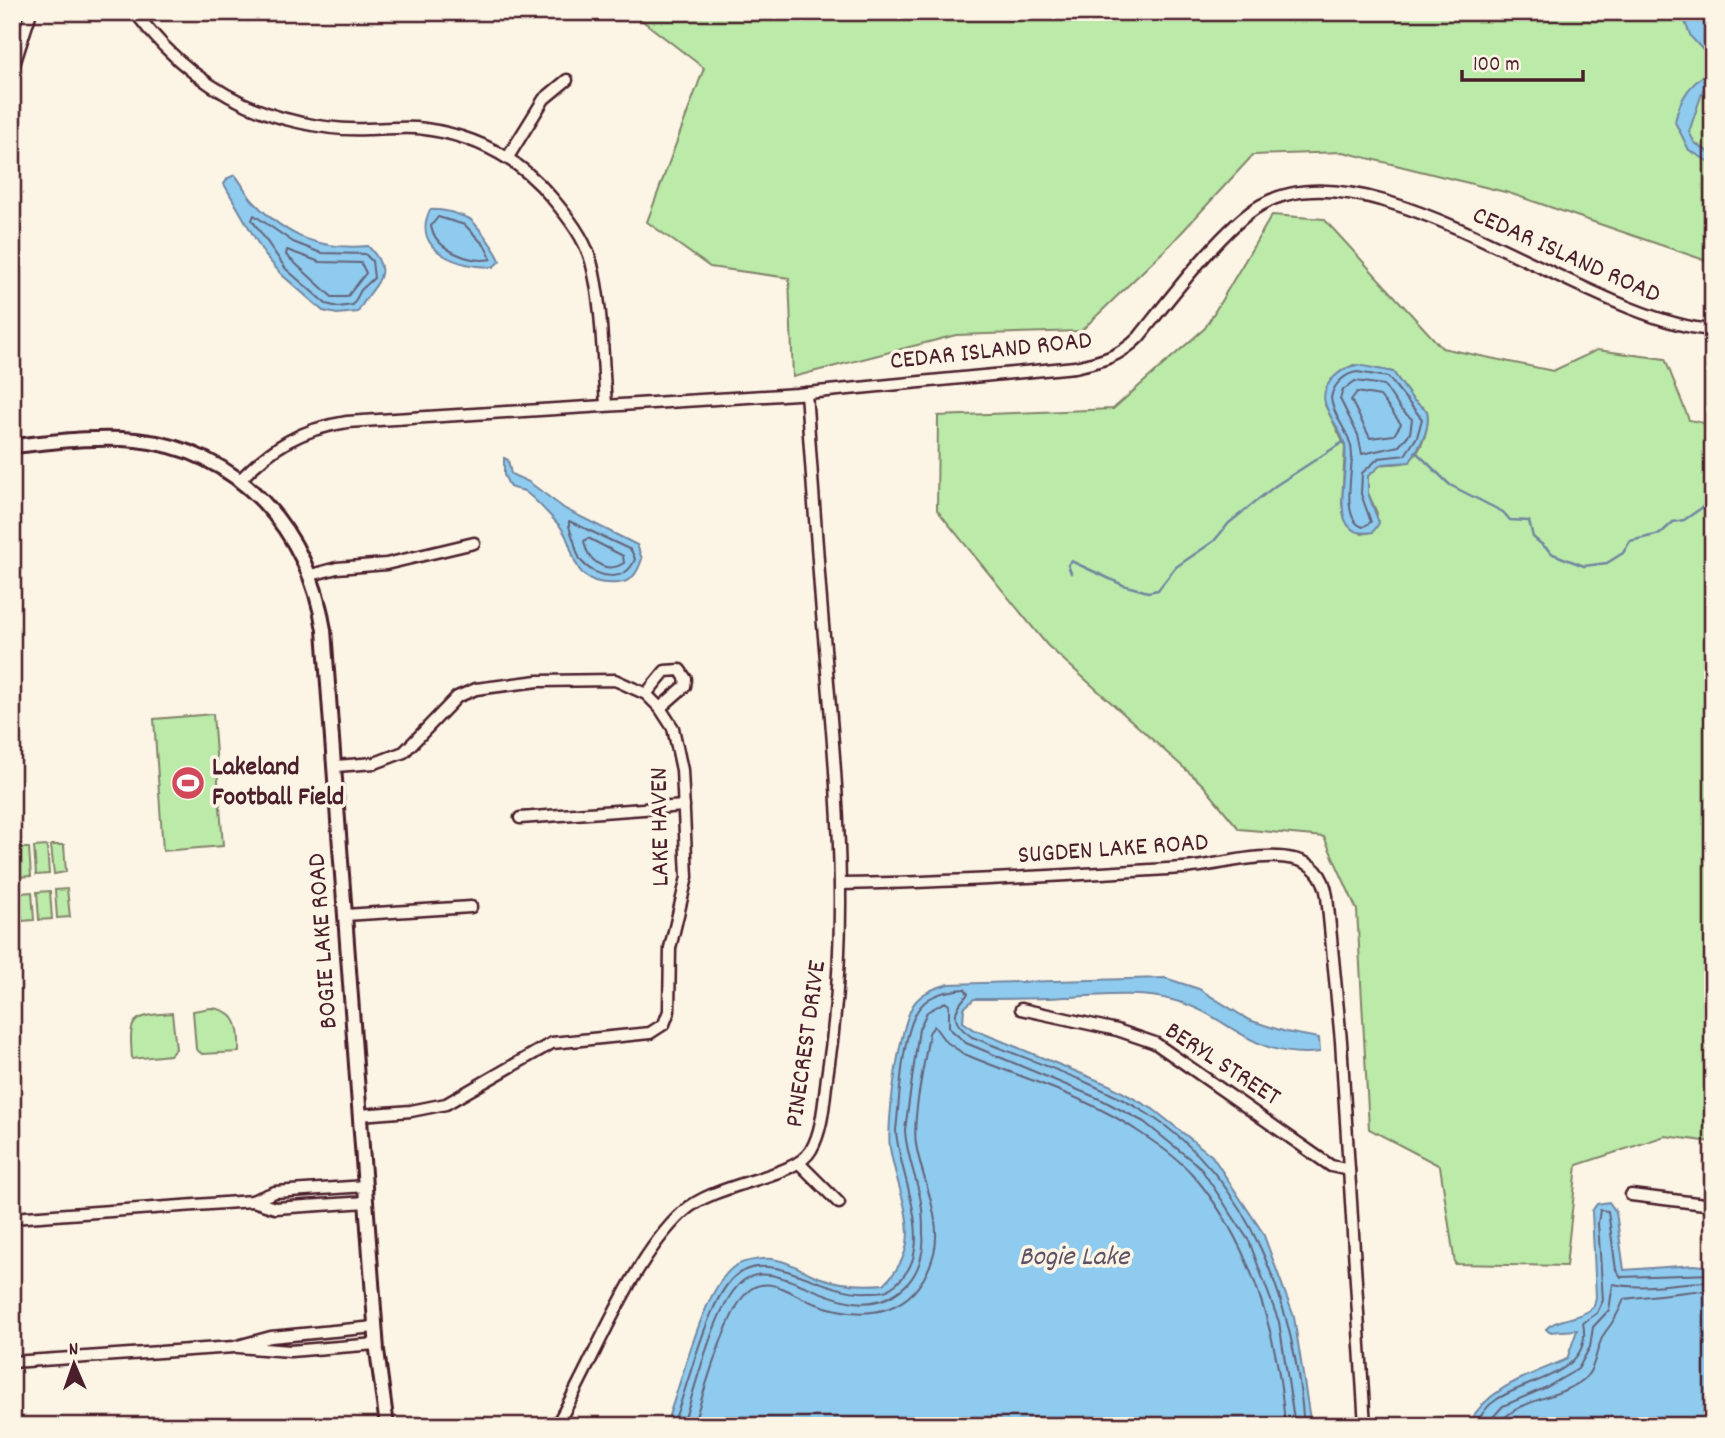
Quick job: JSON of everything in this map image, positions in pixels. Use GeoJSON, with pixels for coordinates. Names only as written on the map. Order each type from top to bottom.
{"type":"FeatureCollection","features":[{"type":"Feature","properties":{"kind":"main road","name":"BOGIE LAKE ROAD"},"geometry":{"type":"LineString","coordinates":[[12,446],[104,439],[145,441],[197,456],[240,480],[279,518],[311,575],[324,630],[337,766],[376,1344],[387,1426]]}},
{"type":"Feature","properties":{"kind":"street"},"geometry":{"type":"LineString","coordinates":[[12,71],[31,12]]}},
{"type":"Feature","properties":{"kind":"street"},"geometry":{"type":"LineString","coordinates":[[135,12],[183,67],[213,88],[256,109],[299,122],[349,128],[424,128],[479,142],[508,157],[542,186],[571,221],[590,260],[606,404]]}},
{"type":"Feature","properties":{"kind":"street"},"geometry":{"type":"LineString","coordinates":[[508,157],[544,99],[567,80]]}},
{"type":"Feature","properties":{"kind":"street","name":"CEDAR ISLAND ROAD"},"geometry":{"type":"LineString","coordinates":[[240,480],[269,452],[293,436],[318,426],[347,422],[806,393],[1075,367],[1106,361],[1123,353],[1139,337],[1234,227],[1260,205],[1283,195],[1308,191],[1369,195],[1509,251],[1647,317],[1713,330]]}},
{"type":"Feature","properties":{"kind":"street"},"geometry":{"type":"LineString","coordinates":[[806,393],[839,790],[841,884]]}},
{"type":"Feature","properties":{"kind":"street"},"geometry":{"type":"LineString","coordinates":[[311,575],[337,568],[386,564],[474,543]]}},
{"type":"Feature","properties":{"kind":"street"},"geometry":{"type":"LineString","coordinates":[[646,694],[665,671],[680,670],[686,679],[685,686],[660,708]]}},
{"type":"Feature","properties":{"kind":"street","name":"LAKE HAVEN"},"geometry":{"type":"LineString","coordinates":[[337,766],[375,763],[404,752],[457,697],[476,689],[538,681],[615,680],[646,694],[660,708],[673,728],[680,750],[684,806],[686,888],[670,948],[669,1012],[664,1024],[650,1034],[552,1043],[446,1104],[411,1111],[360,1115]]}},
{"type":"Feature","properties":{"kind":"street"},"geometry":{"type":"LineString","coordinates":[[520,818],[684,806]]}},
{"type":"Feature","properties":{"kind":"street","name":"SUGDEN LAKE ROAD"},"geometry":{"type":"LineString","coordinates":[[841,884],[924,883],[1196,867],[1281,857],[1308,863],[1320,874],[1327,896],[1341,1041],[1365,1426]]}},
{"type":"Feature","properties":{"kind":"street","name":"PINECREST DRIVE"},"geometry":{"type":"LineString","coordinates":[[556,1426],[642,1266],[683,1212],[718,1190],[776,1174],[799,1163],[811,1152],[821,1115],[836,1015],[841,884]]}},
{"type":"Feature","properties":{"kind":"street"},"geometry":{"type":"LineString","coordinates":[[345,915],[471,907]]}},
{"type":"Feature","properties":{"kind":"street","name":"BERYL STREET"},"geometry":{"type":"LineString","coordinates":[[1021,1009],[1105,1027],[1155,1043],[1331,1166],[1349,1170]]}},
{"type":"Feature","properties":{"kind":"street"},"geometry":{"type":"LineString","coordinates":[[799,1163],[839,1203]]}},
{"type":"Feature","properties":{"kind":"street"},"geometry":{"type":"LineString","coordinates":[[12,1218],[252,1201],[275,1192],[366,1186]]}},
{"type":"Feature","properties":{"kind":"street"},"geometry":{"type":"LineString","coordinates":[[1631,1195],[1713,1205]]}},
{"type":"Feature","properties":{"kind":"street"},"geometry":{"type":"LineString","coordinates":[[252,1201],[275,1208],[367,1202]]}},
{"type":"Feature","properties":{"kind":"street"},"geometry":{"type":"LineString","coordinates":[[12,1362],[234,1347],[271,1337],[375,1327]]}},
{"type":"Feature","properties":{"kind":"street"},"geometry":{"type":"LineString","coordinates":[[313,1334],[315,1350]]}},
{"type":"Feature","properties":{"kind":"street"},"geometry":{"type":"LineString","coordinates":[[234,1347],[270,1352],[376,1344]]}},
{"type":"Feature","properties":{"kind":"green space"},"geometry":{"type":"Polygon","coordinates":[[[631,12],[1713,12],[1713,263],[1509,193],[1343,152],[1253,155],[1171,244],[1081,331],[956,335],[793,377],[789,278],[710,267],[647,222],[704,68],[631,12]]]}},
{"type":"Feature","properties":{"kind":"green space"},"geometry":{"type":"Polygon","coordinates":[[[1272,215],[1324,219],[1442,348],[1553,371],[1597,350],[1665,359],[1689,420],[1713,425],[1713,1142],[1665,1136],[1577,1165],[1566,1266],[1455,1264],[1440,1166],[1369,1129],[1357,910],[1324,837],[1239,829],[1203,785],[1047,645],[937,510],[938,416],[1113,409],[1205,328],[1272,215]],[[1353,365],[1331,380],[1325,405],[1345,446],[1342,504],[1345,520],[1362,534],[1373,532],[1377,513],[1368,493],[1368,476],[1380,465],[1409,460],[1423,442],[1427,425],[1427,411],[1413,400],[1393,372],[1353,365]]]}},
{"type":"Feature","properties":{"kind":"green space","name":"Lakeland Football Field"},"geometry":{"type":"Polygon","coordinates":[[[213,714],[223,846],[163,851],[154,719],[213,714]]]}},
{"type":"Feature","properties":{"kind":"green space"},"geometry":{"type":"Polygon","coordinates":[[[51,845],[64,845],[66,872],[54,874],[51,845]]]}},
{"type":"Feature","properties":{"kind":"green space"},"geometry":{"type":"Polygon","coordinates":[[[47,846],[49,874],[36,875],[34,847],[47,846]]]}},
{"type":"Feature","properties":{"kind":"green space"},"geometry":{"type":"Polygon","coordinates":[[[16,848],[29,848],[31,876],[18,877],[16,848]]]}},
{"type":"Feature","properties":{"kind":"green space"},"geometry":{"type":"Polygon","coordinates":[[[67,889],[70,917],[57,918],[55,890],[67,889]]]}},
{"type":"Feature","properties":{"kind":"green space"},"geometry":{"type":"Polygon","coordinates":[[[50,891],[52,919],[39,920],[37,892],[50,891]]]}},
{"type":"Feature","properties":{"kind":"green space"},"geometry":{"type":"Polygon","coordinates":[[[32,892],[34,920],[22,921],[19,893],[32,892]]]}},
{"type":"Feature","properties":{"kind":"green space"},"geometry":{"type":"Polygon","coordinates":[[[211,1008],[227,1012],[236,1022],[239,1052],[202,1054],[196,1049],[193,1011],[211,1008]]]}},
{"type":"Feature","properties":{"kind":"green space"},"geometry":{"type":"Polygon","coordinates":[[[172,1013],[176,1049],[170,1055],[132,1059],[131,1035],[135,1022],[148,1016],[172,1013]]]}},
{"type":"Feature","properties":{"kind":"water"},"geometry":{"type":"Polygon","coordinates":[[[1686,12],[1703,12],[1712,33],[1713,61],[1691,37],[1683,17],[1686,12]]]}},
{"type":"Feature","properties":{"kind":"water"},"geometry":{"type":"Polygon","coordinates":[[[1713,69],[1713,80],[1704,87],[1689,132],[1695,143],[1713,155],[1713,164],[1689,150],[1675,122],[1688,91],[1713,69]]]}},
{"type":"Feature","properties":{"kind":"water"},"geometry":{"type":"Polygon","coordinates":[[[235,175],[249,196],[266,214],[305,239],[335,246],[368,246],[381,265],[381,273],[358,312],[337,314],[323,311],[281,274],[264,254],[224,184],[228,178],[235,175]]]}},
{"type":"Feature","properties":{"kind":"water"},"geometry":{"type":"Polygon","coordinates":[[[430,210],[449,212],[471,220],[500,261],[493,267],[480,267],[442,254],[427,236],[426,224],[430,210]]]}},
{"type":"Feature","properties":{"kind":"water"},"geometry":{"type":"Polygon","coordinates":[[[1351,366],[1393,372],[1413,400],[1427,411],[1428,419],[1423,438],[1410,462],[1382,464],[1368,476],[1368,493],[1379,523],[1373,532],[1358,532],[1349,526],[1344,516],[1342,502],[1345,445],[1328,411],[1324,394],[1334,377],[1351,366]]]}},
{"type":"Feature","properties":{"kind":"water"},"geometry":{"type":"Polygon","coordinates":[[[504,458],[508,460],[511,474],[529,482],[565,509],[637,545],[642,559],[634,575],[628,581],[601,583],[589,579],[581,572],[559,525],[529,494],[510,487],[504,475],[504,458]]]}},
{"type":"Feature","properties":{"kind":"water","name":"Bogie Lake"},"geometry":{"type":"Polygon","coordinates":[[[1165,978],[1199,989],[1249,1020],[1286,1032],[1319,1038],[1320,1052],[1296,1053],[1275,1049],[1258,1043],[1210,1015],[1159,997],[1119,995],[974,999],[964,1008],[963,1022],[975,1030],[1109,1085],[1153,1109],[1212,1156],[1263,1233],[1294,1317],[1311,1426],[665,1426],[712,1295],[735,1266],[750,1261],[773,1259],[789,1263],[815,1276],[844,1284],[860,1285],[884,1284],[898,1268],[908,1236],[907,1219],[890,1148],[890,1117],[905,1028],[910,1011],[919,998],[931,990],[949,984],[1165,978]]]}},
{"type":"Feature","properties":{"kind":"water"},"geometry":{"type":"Polygon","coordinates":[[[1609,1202],[1616,1212],[1624,1270],[1694,1265],[1713,1267],[1713,1426],[1467,1426],[1486,1401],[1498,1392],[1524,1377],[1567,1359],[1577,1330],[1549,1332],[1546,1329],[1594,1306],[1596,1297],[1592,1211],[1597,1204],[1609,1202]]]}},
{"type":"Feature","properties":{"kind":"waterway"},"geometry":{"type":"LineString","coordinates":[[1071,573],[1068,565],[1071,561],[1123,585],[1148,592],[1158,590],[1176,567],[1214,541],[1229,523],[1275,486],[1343,442]]}},
{"type":"Feature","properties":{"kind":"waterway"},"geometry":{"type":"LineString","coordinates":[[1415,451],[1450,485],[1503,512],[1510,520],[1529,521],[1533,537],[1553,554],[1584,566],[1607,563],[1623,553],[1630,541],[1660,534],[1673,522],[1684,520],[1703,507],[1707,496],[1713,495]]}},
{"type":"Feature","properties":{"kind":"place","name":"Lakeland Football Field"},"geometry":{"type":"Point","coordinates":[188,783]}}]}
